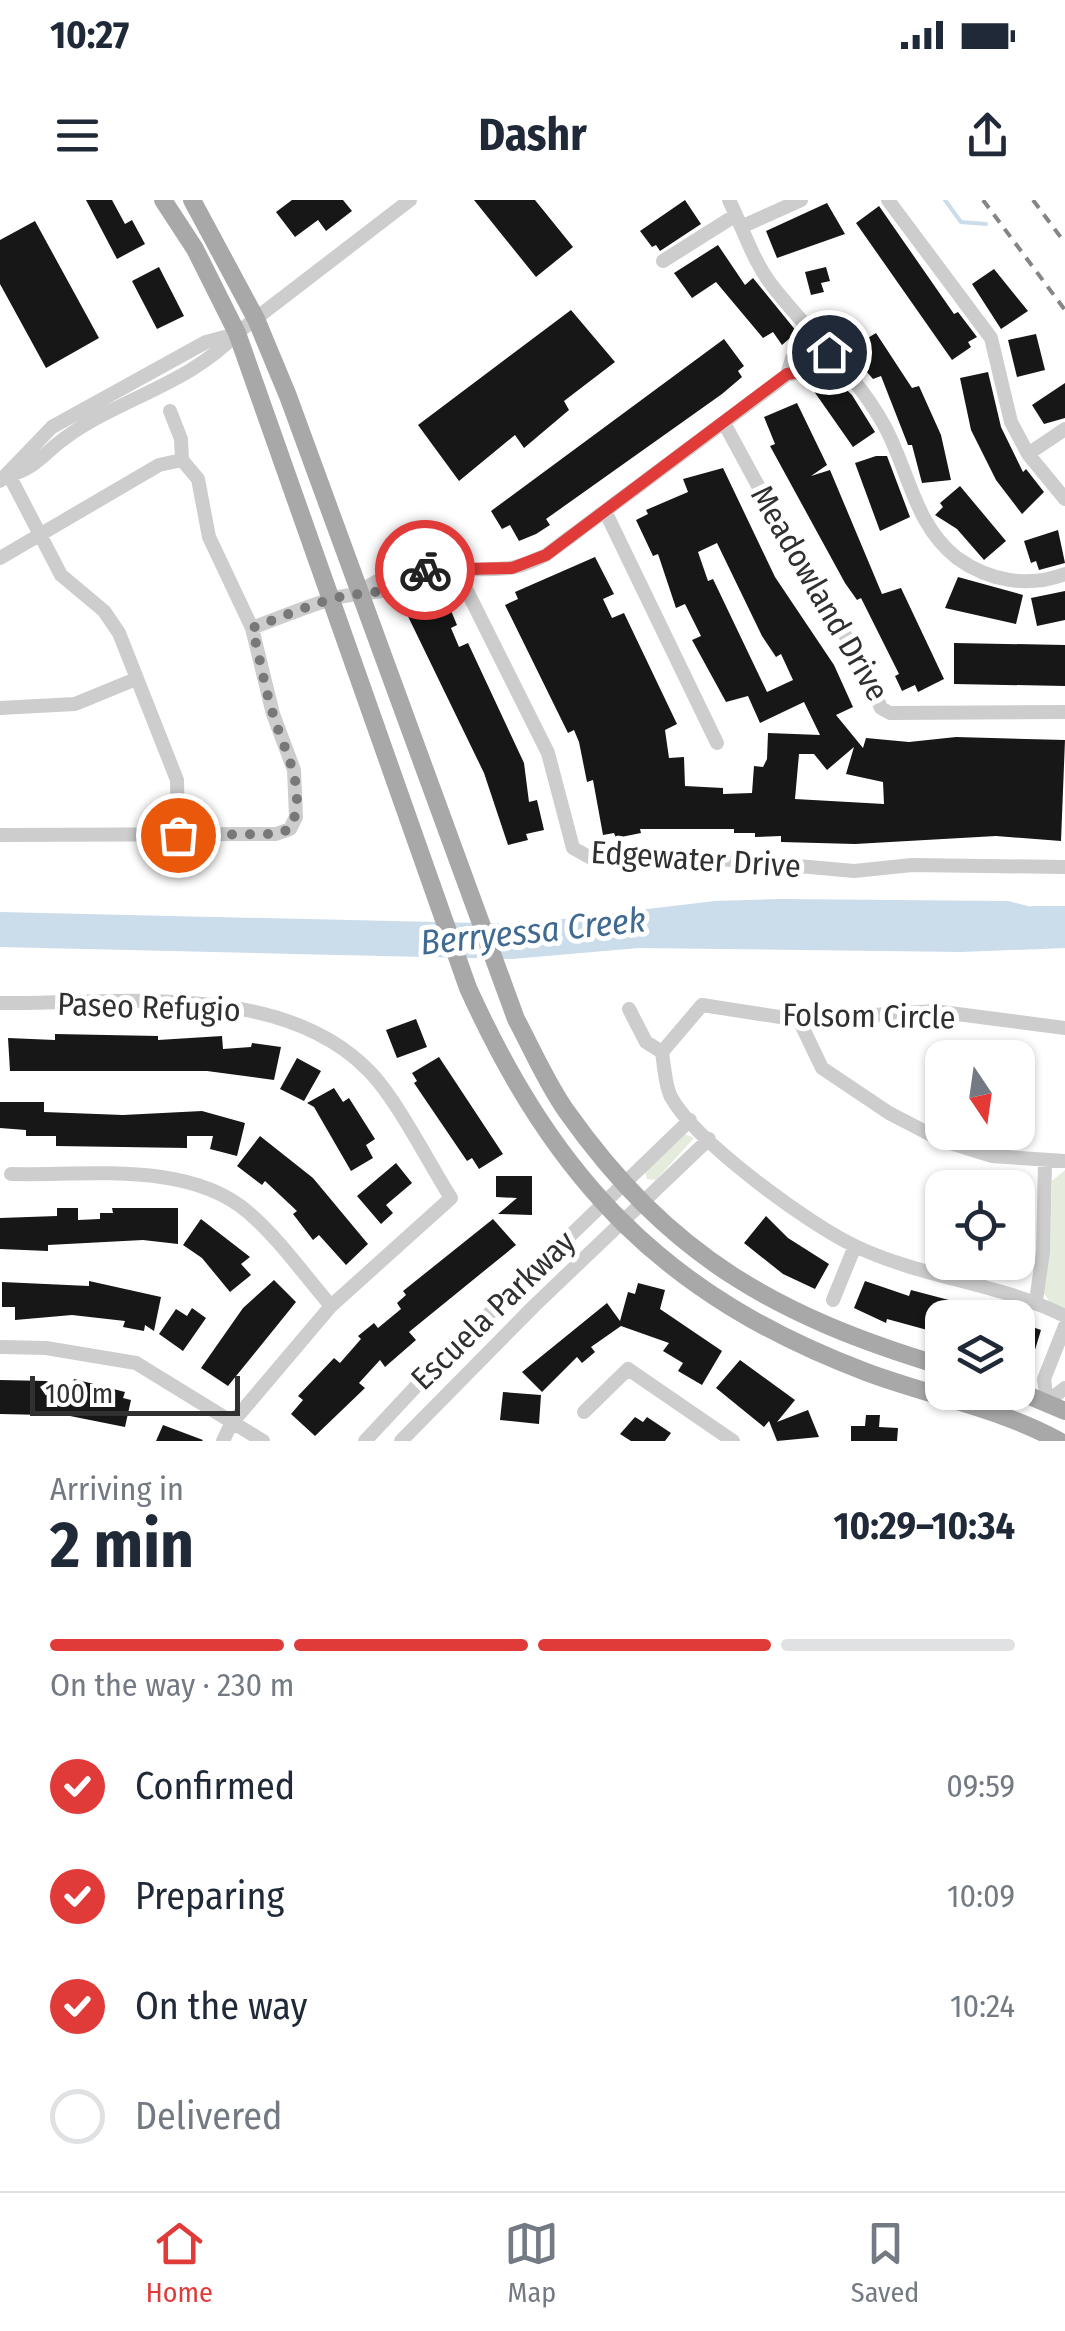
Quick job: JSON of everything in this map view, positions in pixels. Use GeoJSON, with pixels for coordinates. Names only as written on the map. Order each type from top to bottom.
{"type":"FeatureCollection","features":[{"type":"Feature","properties":{"kind":"main road"},"geometry":{"type":"LineString","coordinates":[[164,200],[195,249],[237,334],[468,988],[514,1082],[601,1204],[658,1258],[744,1318],[868,1373],[1034,1427],[1059,1441]]}},
{"type":"Feature","properties":{"kind":"main road"},"geometry":{"type":"LineString","coordinates":[[192,200],[256,319],[516,1019],[565,1110],[623,1182],[711,1264],[760,1294],[864,1342],[925,1361]]}},
{"type":"Feature","properties":{"kind":"main road"},"geometry":{"type":"LineString","coordinates":[[1035,1397],[1065,1411]]}},
{"type":"Feature","properties":{"kind":"main road"},"geometry":{"type":"LineString","coordinates":[[1034,1427],[1047,1402]]}},
{"type":"Feature","properties":{"kind":"street"},"geometry":{"type":"LineString","coordinates":[[178,835],[177,780],[112,622],[61,575],[4,478],[52,427],[206,342],[237,334],[410,200]]}},
{"type":"Feature","properties":{"kind":"street"},"geometry":{"type":"LineString","coordinates":[[729,200],[772,286],[884,424],[916,504],[942,544],[986,574],[1012,581],[1043,582],[1065,574]]}},
{"type":"Feature","properties":{"kind":"street"},"geometry":{"type":"LineString","coordinates":[[663,261],[739,221],[800,200]]}},
{"type":"Feature","properties":{"kind":"street"},"geometry":{"type":"LineString","coordinates":[[888,200],[991,338],[1011,422],[1028,454],[1065,498]]}},
{"type":"Feature","properties":{"kind":"street"},"geometry":{"type":"LineString","coordinates":[[787,374],[792,358],[816,337]]}},
{"type":"Feature","properties":{"kind":"street"},"geometry":{"type":"LineString","coordinates":[[252,628],[359,593],[376,579],[408,569],[512,568],[529,562],[554,550],[787,374],[805,371],[829,352]]}},
{"type":"Feature","properties":{"kind":"street"},"geometry":{"type":"LineString","coordinates":[[0,835],[276,834],[290,829],[296,817],[294,770],[272,714],[252,628],[209,537],[198,479],[182,460],[170,411]]}},
{"type":"Feature","properties":{"kind":"street","name":"Meadowland Drive"},"geometry":{"type":"LineString","coordinates":[[724,423],[807,576],[859,658],[881,708],[890,714],[983,709],[1065,712]]}},
{"type":"Feature","properties":{"kind":"street"},"geometry":{"type":"LineString","coordinates":[[1028,454],[1065,429]]}},
{"type":"Feature","properties":{"kind":"street"},"geometry":{"type":"LineString","coordinates":[[0,558],[159,465],[182,460]]}},
{"type":"Feature","properties":{"kind":"street"},"geometry":{"type":"LineString","coordinates":[[605,511],[717,743]]}},
{"type":"Feature","properties":{"kind":"street","name":"Edgewater Drive"},"geometry":{"type":"LineString","coordinates":[[455,567],[548,753],[573,848],[590,858],[653,853],[854,871],[912,865],[1065,867]]}},
{"type":"Feature","properties":{"kind":"street"},"geometry":{"type":"LineString","coordinates":[[0,708],[75,704],[136,679]]}},
{"type":"Feature","properties":{"kind":"street","name":"Paseo Refugio"},"geometry":{"type":"LineString","coordinates":[[0,1003],[236,1005],[314,1028],[369,1070],[451,1198],[331,1306]]}},
{"type":"Feature","properties":{"kind":"street","name":"Folsom Circle"},"geometry":{"type":"LineString","coordinates":[[662,1052],[702,1005],[798,1020],[934,1012],[1065,1028]]}},
{"type":"Feature","properties":{"kind":"street"},"geometry":{"type":"LineString","coordinates":[[629,1009],[646,1042],[662,1052],[670,1095],[690,1120],[774,1194],[855,1246],[939,1276],[1036,1302],[1065,1316]]}},
{"type":"Feature","properties":{"kind":"street"},"geometry":{"type":"LineString","coordinates":[[798,1020],[822,1068],[889,1113],[958,1146],[992,1156],[1046,1163],[1065,1161]]}},
{"type":"Feature","properties":{"kind":"street","name":"Escuela Parkway"},"geometry":{"type":"LineString","coordinates":[[365,1441],[690,1120]]}},
{"type":"Feature","properties":{"kind":"street","name":"Escuela Parkway"},"geometry":{"type":"LineString","coordinates":[[402,1441],[620,1223],[710,1139]]}},
{"type":"Feature","properties":{"kind":"street"},"geometry":{"type":"LineString","coordinates":[[1036,1302],[1043,1252],[1046,1163]]}},
{"type":"Feature","properties":{"kind":"street"},"geometry":{"type":"LineString","coordinates":[[11,1174],[174,1179],[215,1190],[250,1214],[331,1306],[231,1424],[223,1441]]}},
{"type":"Feature","properties":{"kind":"street"},"geometry":{"type":"LineString","coordinates":[[833,1300],[855,1246]]}},
{"type":"Feature","properties":{"kind":"street"},"geometry":{"type":"LineString","coordinates":[[1047,1402],[1044,1379],[1065,1326]]}},
{"type":"Feature","properties":{"kind":"street"},"geometry":{"type":"LineString","coordinates":[[0,1347],[46,1348],[136,1363],[263,1441]]}},
{"type":"Feature","properties":{"kind":"street"},"geometry":{"type":"LineString","coordinates":[[584,1412],[628,1369],[733,1441]]}},
{"type":"Feature","properties":{"kind":"street"},"geometry":{"type":"LineString","coordinates":[[1047,1402],[1065,1388]]}},
{"type":"Feature","properties":{"kind":"shaded area"},"geometry":{"type":"Polygon","coordinates":[[[685,1134],[694,1138],[656,1180],[647,1179],[645,1172],[685,1134]]]}},
{"type":"Feature","properties":{"kind":"shaded area"},"geometry":{"type":"Polygon","coordinates":[[[1065,1170],[1065,1309],[1050,1303],[1044,1293],[1052,1181],[1065,1170]]]}},
{"type":"Feature","properties":{"kind":"water"},"geometry":{"type":"Polygon","coordinates":[[[715,901],[1008,901],[1040,909],[1065,908],[1065,948],[961,952],[639,948],[512,959],[0,947],[0,912],[520,924],[715,901]]]}},
{"type":"Feature","properties":{"kind":"building"},"geometry":{"type":"Polygon","coordinates":[[[86,200],[112,200],[125,224],[132,220],[145,244],[117,259],[86,200]]]}},
{"type":"Feature","properties":{"kind":"building"},"geometry":{"type":"Polygon","coordinates":[[[292,200],[343,200],[352,211],[326,231],[318,220],[295,237],[276,212],[292,200]]]}},
{"type":"Feature","properties":{"kind":"building"},"geometry":{"type":"Polygon","coordinates":[[[474,200],[535,200],[573,247],[536,277],[474,200]]]}},
{"type":"Feature","properties":{"kind":"building"},"geometry":{"type":"Polygon","coordinates":[[[685,200],[701,224],[660,251],[656,245],[652,247],[640,231],[685,200]]]}},
{"type":"Feature","properties":{"kind":"building"},"geometry":{"type":"Polygon","coordinates":[[[827,203],[845,234],[777,258],[766,231],[827,203]]]}},
{"type":"Feature","properties":{"kind":"building"},"geometry":{"type":"Polygon","coordinates":[[[879,206],[954,314],[958,312],[977,337],[968,342],[971,347],[952,360],[856,223],[879,206]]]}},
{"type":"Feature","properties":{"kind":"building"},"geometry":{"type":"Polygon","coordinates":[[[35,221],[99,338],[46,368],[0,284],[0,240],[35,221]]]}},
{"type":"Feature","properties":{"kind":"building"},"geometry":{"type":"Polygon","coordinates":[[[718,245],[745,285],[753,278],[797,332],[782,345],[773,332],[763,338],[716,282],[692,298],[674,273],[718,245]]]}},
{"type":"Feature","properties":{"kind":"building"},"geometry":{"type":"Polygon","coordinates":[[[159,267],[184,316],[157,329],[132,281],[159,267]]]}},
{"type":"Feature","properties":{"kind":"building"},"geometry":{"type":"Polygon","coordinates":[[[826,267],[830,281],[821,283],[824,292],[811,295],[805,272],[826,267]]]}},
{"type":"Feature","properties":{"kind":"building"},"geometry":{"type":"Polygon","coordinates":[[[994,269],[1028,311],[1001,329],[972,284],[994,269]]]}},
{"type":"Feature","properties":{"kind":"building"},"geometry":{"type":"Polygon","coordinates":[[[571,310],[615,362],[564,401],[569,410],[524,448],[515,435],[459,481],[418,425],[571,310]]]}},
{"type":"Feature","properties":{"kind":"building"},"geometry":{"type":"Polygon","coordinates":[[[876,333],[912,388],[919,386],[941,435],[951,480],[922,483],[912,445],[908,445],[881,376],[873,379],[852,355],[861,349],[858,344],[876,333]]]}},
{"type":"Feature","properties":{"kind":"building"},"geometry":{"type":"Polygon","coordinates":[[[1036,334],[1045,370],[1017,377],[1008,340],[1036,334]]]}},
{"type":"Feature","properties":{"kind":"building"},"geometry":{"type":"Polygon","coordinates":[[[724,339],[744,366],[738,371],[742,377],[546,519],[550,525],[536,534],[519,541],[510,525],[502,529],[491,511],[724,339]]]}},
{"type":"Feature","properties":{"kind":"building"},"geometry":{"type":"Polygon","coordinates":[[[988,372],[1001,427],[1023,472],[1026,469],[1044,492],[1022,514],[996,480],[971,430],[960,378],[988,372]]]}},
{"type":"Feature","properties":{"kind":"building"},"geometry":{"type":"Polygon","coordinates":[[[830,374],[852,395],[875,432],[853,447],[811,387],[830,374]]]}},
{"type":"Feature","properties":{"kind":"building"},"geometry":{"type":"Polygon","coordinates":[[[1065,383],[1065,418],[1044,424],[1032,405],[1065,383]]]}},
{"type":"Feature","properties":{"kind":"building"},"geometry":{"type":"Polygon","coordinates":[[[797,403],[827,465],[811,476],[830,470],[882,594],[901,588],[944,679],[918,692],[915,685],[902,691],[895,676],[899,674],[861,598],[857,600],[845,583],[770,446],[775,444],[764,417],[797,403]]]}},
{"type":"Feature","properties":{"kind":"building"},"geometry":{"type":"Polygon","coordinates":[[[887,456],[910,517],[880,531],[855,463],[887,456]]]}},
{"type":"Feature","properties":{"kind":"building"},"geometry":{"type":"Polygon","coordinates":[[[723,468],[775,577],[834,665],[853,707],[836,715],[863,748],[866,738],[909,742],[956,737],[1065,740],[1061,841],[996,836],[855,844],[781,842],[781,836],[755,837],[755,833],[734,833],[734,829],[640,829],[641,833],[616,838],[614,833],[603,835],[593,780],[587,782],[574,730],[568,733],[505,605],[518,599],[515,592],[595,557],[614,594],[603,599],[612,618],[624,613],[677,724],[665,730],[669,758],[684,757],[685,786],[723,788],[723,794],[752,793],[754,766],[763,767],[767,759],[768,733],[820,735],[804,702],[760,723],[748,696],[726,702],[692,640],[701,636],[685,604],[676,608],[658,554],[653,556],[636,520],[648,514],[646,510],[688,492],[683,479],[723,468]],[[717,543],[698,552],[708,581],[713,579],[767,692],[793,680],[781,654],[776,657],[762,636],[717,543]],[[854,747],[827,770],[814,754],[799,754],[795,799],[884,804],[883,782],[846,774],[854,747]]]}},
{"type":"Feature","properties":{"kind":"building"},"geometry":{"type":"Polygon","coordinates":[[[960,486],[1006,541],[984,560],[957,529],[935,515],[943,507],[940,503],[960,486]]]}},
{"type":"Feature","properties":{"kind":"building"},"geometry":{"type":"Polygon","coordinates":[[[1058,530],[1065,563],[1039,570],[1036,561],[1031,563],[1024,541],[1058,530]]]}},
{"type":"Feature","properties":{"kind":"building"},"geometry":{"type":"Polygon","coordinates":[[[958,577],[1023,595],[1016,624],[945,608],[958,577]]]}},
{"type":"Feature","properties":{"kind":"building"},"geometry":{"type":"Polygon","coordinates":[[[434,590],[437,597],[444,594],[457,625],[451,628],[459,647],[468,643],[524,763],[529,802],[537,800],[544,830],[526,834],[528,840],[508,845],[484,773],[402,604],[434,590]]]}},
{"type":"Feature","properties":{"kind":"building"},"geometry":{"type":"Polygon","coordinates":[[[1065,591],[1065,620],[1037,626],[1031,598],[1065,591]]]}},
{"type":"Feature","properties":{"kind":"building"},"geometry":{"type":"Polygon","coordinates":[[[954,643],[1065,645],[1065,686],[954,684],[954,643]]]}},
{"type":"Feature","properties":{"kind":"building"},"geometry":{"type":"Polygon","coordinates":[[[416,1019],[427,1047],[397,1058],[386,1030],[416,1019]]]}},
{"type":"Feature","properties":{"kind":"building"},"geometry":{"type":"Polygon","coordinates":[[[55,1034],[158,1036],[158,1040],[222,1036],[223,1049],[251,1047],[252,1043],[281,1047],[274,1080],[207,1071],[10,1071],[8,1038],[55,1040],[55,1034]]]}},
{"type":"Feature","properties":{"kind":"building"},"geometry":{"type":"Polygon","coordinates":[[[439,1057],[503,1154],[479,1169],[472,1158],[467,1161],[414,1083],[417,1081],[412,1073],[439,1057]]]}},
{"type":"Feature","properties":{"kind":"building"},"geometry":{"type":"Polygon","coordinates":[[[297,1058],[321,1071],[304,1101],[280,1089],[297,1058]]]}},
{"type":"Feature","properties":{"kind":"building"},"geometry":{"type":"Polygon","coordinates":[[[334,1088],[343,1102],[349,1098],[375,1139],[366,1145],[373,1158],[351,1171],[314,1107],[307,1103],[334,1088]]]}},
{"type":"Feature","properties":{"kind":"building"},"geometry":{"type":"Polygon","coordinates":[[[0,1102],[44,1102],[44,1112],[123,1115],[202,1111],[245,1123],[237,1156],[210,1149],[213,1136],[187,1136],[187,1148],[56,1146],[56,1136],[26,1136],[26,1130],[0,1128],[0,1102]]]}},
{"type":"Feature","properties":{"kind":"building"},"geometry":{"type":"Polygon","coordinates":[[[260,1136],[313,1178],[368,1244],[346,1265],[319,1235],[313,1240],[293,1214],[297,1211],[265,1181],[262,1185],[237,1166],[260,1136]]]}},
{"type":"Feature","properties":{"kind":"building"},"geometry":{"type":"Polygon","coordinates":[[[396,1163],[412,1183],[386,1205],[393,1213],[381,1224],[357,1196],[396,1163]]]}},
{"type":"Feature","properties":{"kind":"building"},"geometry":{"type":"Polygon","coordinates":[[[496,1176],[532,1176],[532,1215],[498,1214],[517,1198],[496,1197],[496,1176]]]}},
{"type":"Feature","properties":{"kind":"building"},"geometry":{"type":"Polygon","coordinates":[[[57,1208],[78,1208],[78,1220],[100,1219],[100,1213],[113,1213],[112,1208],[178,1208],[178,1244],[143,1240],[48,1245],[48,1251],[0,1249],[0,1218],[57,1216],[57,1208]]]}},
{"type":"Feature","properties":{"kind":"building"},"geometry":{"type":"Polygon","coordinates":[[[766,1216],[788,1238],[829,1264],[815,1289],[783,1274],[744,1243],[766,1216]]]}},
{"type":"Feature","properties":{"kind":"building"},"geometry":{"type":"Polygon","coordinates":[[[201,1219],[250,1257],[241,1264],[251,1275],[230,1292],[202,1258],[183,1245],[201,1219]]]}},
{"type":"Feature","properties":{"kind":"building"},"geometry":{"type":"Polygon","coordinates":[[[493,1219],[516,1245],[409,1332],[416,1340],[385,1367],[380,1360],[359,1383],[365,1388],[315,1436],[291,1414],[303,1400],[298,1396],[334,1358],[340,1363],[361,1339],[358,1336],[374,1323],[378,1328],[401,1309],[397,1303],[406,1295],[403,1291],[493,1219]]]}},
{"type":"Feature","properties":{"kind":"building"},"geometry":{"type":"Polygon","coordinates":[[[274,1280],[296,1302],[228,1386],[201,1368],[243,1308],[274,1280]]]}},
{"type":"Feature","properties":{"kind":"building"},"geometry":{"type":"Polygon","coordinates":[[[89,1281],[161,1297],[154,1331],[145,1325],[144,1331],[123,1327],[125,1321],[72,1315],[15,1320],[15,1307],[2,1307],[2,1282],[89,1286],[89,1281]]]}},
{"type":"Feature","properties":{"kind":"building"},"geometry":{"type":"Polygon","coordinates":[[[865,1281],[909,1296],[911,1290],[949,1300],[925,1300],[925,1329],[887,1319],[886,1323],[854,1308],[865,1281]]]}},
{"type":"Feature","properties":{"kind":"building"},"geometry":{"type":"Polygon","coordinates":[[[638,1283],[665,1290],[660,1309],[722,1351],[702,1385],[678,1371],[683,1363],[663,1351],[669,1343],[621,1326],[591,1347],[595,1352],[582,1363],[577,1357],[542,1392],[522,1372],[607,1303],[620,1321],[628,1292],[635,1294],[638,1283]]]}},
{"type":"Feature","properties":{"kind":"building"},"geometry":{"type":"Polygon","coordinates":[[[192,1308],[206,1318],[183,1351],[159,1334],[176,1309],[187,1316],[192,1308]]]}},
{"type":"Feature","properties":{"kind":"building"},"geometry":{"type":"Polygon","coordinates":[[[1035,1328],[1041,1330],[1035,1350],[1035,1328]]]}},
{"type":"Feature","properties":{"kind":"building"},"geometry":{"type":"Polygon","coordinates":[[[740,1360],[795,1400],[777,1422],[808,1410],[819,1437],[777,1441],[769,1421],[764,1427],[716,1388],[740,1360]]]}},
{"type":"Feature","properties":{"kind":"building"},"geometry":{"type":"Polygon","coordinates":[[[74,1379],[125,1392],[123,1398],[131,1400],[125,1427],[45,1411],[45,1415],[0,1414],[0,1380],[46,1381],[71,1390],[74,1379]]]}},
{"type":"Feature","properties":{"kind":"building"},"geometry":{"type":"Polygon","coordinates":[[[503,1392],[541,1395],[539,1424],[500,1420],[503,1392]]]}},
{"type":"Feature","properties":{"kind":"building"},"geometry":{"type":"Polygon","coordinates":[[[866,1415],[880,1415],[879,1427],[898,1428],[897,1441],[851,1441],[851,1426],[865,1426],[866,1415]]]}},
{"type":"Feature","properties":{"kind":"building"},"geometry":{"type":"Polygon","coordinates":[[[635,1417],[643,1422],[647,1417],[671,1433],[665,1441],[631,1441],[620,1434],[635,1417]]]}},
{"type":"Feature","properties":{"kind":"building"},"geometry":{"type":"Polygon","coordinates":[[[163,1425],[203,1440],[156,1441],[163,1425]]]}},
{"type":"Feature","properties":{"kind":"waterway"},"geometry":{"type":"LineString","coordinates":[[945,200],[961,222],[986,224]]}},
{"type":"Feature","properties":{"kind":"waterway","name":"Berryessa Creek"},"geometry":{"type":"LineString","coordinates":[[1032,908],[1065,908]]}},
{"type":"Feature","properties":{"kind":"railway"},"geometry":{"type":"LineString","coordinates":[[983,200],[1065,310]]}},
{"type":"Feature","properties":{"kind":"railway"},"geometry":{"type":"LineString","coordinates":[[1033,200],[1065,243]]}},
{"type":"Feature","properties":{"kind":"way so far"},"geometry":{"type":"LineString","coordinates":[[178,835],[276,834],[290,829],[296,817],[294,770],[272,714],[252,628],[332,599],[359,593],[382,594],[412,583],[425,570]]}},
{"type":"Feature","properties":{"kind":"route"},"geometry":{"type":"LineString","coordinates":[[425,570],[512,568],[546,555],[787,374],[805,371],[829,352]]}}]}
